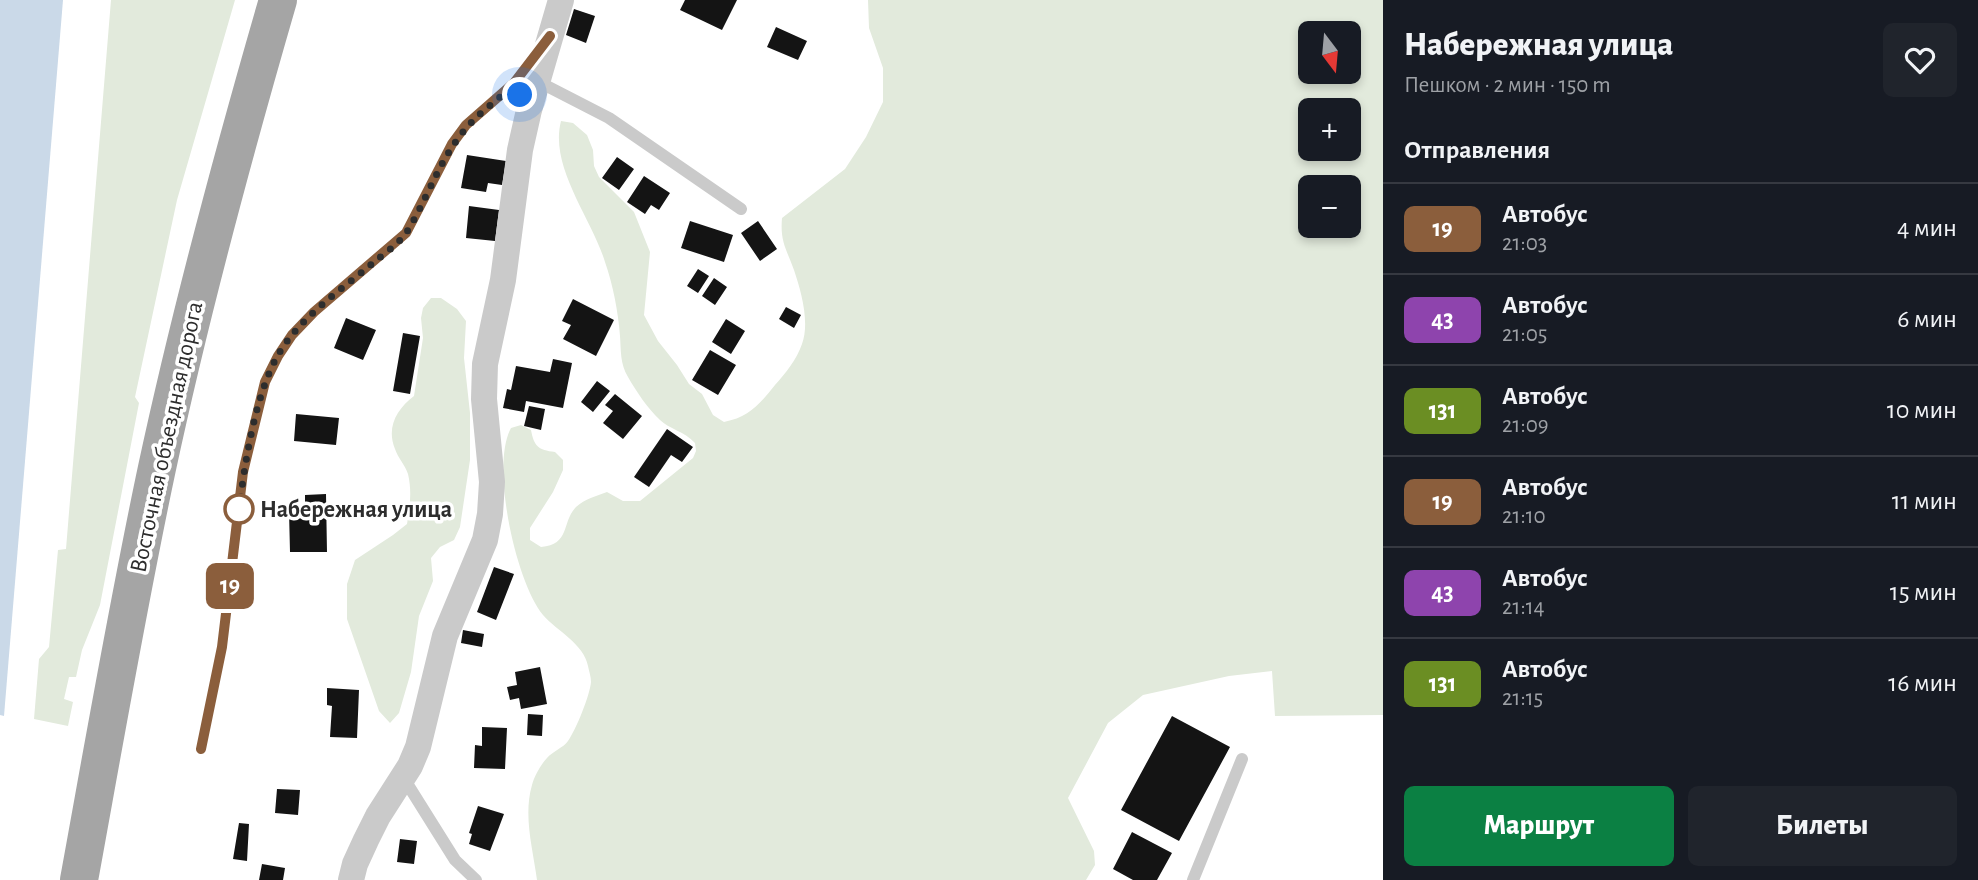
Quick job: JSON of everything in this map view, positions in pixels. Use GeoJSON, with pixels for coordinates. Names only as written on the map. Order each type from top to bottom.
{"type":"FeatureCollection","features":[{"type":"Feature","properties":{"kind":"main road","name":"Восточная объездная дорога"},"geometry":{"type":"LineString","coordinates":[[79,880],[157,469],[192,314],[278,0]]}},
{"type":"Feature","properties":{"kind":"street"},"geometry":{"type":"LineString","coordinates":[[351,880],[355,864],[372,828],[418,747],[445,636],[485,540],[492,482],[484,399],[485,364],[503,280],[520,150],[561,0]]}},
{"type":"Feature","properties":{"kind":"lane"},"geometry":{"type":"LineString","coordinates":[[201,749],[222,647],[243,472],[265,382],[292,335],[314,312],[406,233],[452,144],[466,125],[503,94],[550,36]]}},
{"type":"Feature","properties":{"kind":"lane"},"geometry":{"type":"LineString","coordinates":[[537,81],[609,118],[741,209]]}},
{"type":"Feature","properties":{"kind":"lane"},"geometry":{"type":"LineString","coordinates":[[503,94],[512,92],[520,95],[529,110]]}},
{"type":"Feature","properties":{"kind":"lane"},"geometry":{"type":"LineString","coordinates":[[1193,880],[1242,760]]}},
{"type":"Feature","properties":{"kind":"lane"},"geometry":{"type":"LineString","coordinates":[[403,777],[440,840],[455,860],[476,880]]}},
{"type":"Feature","properties":{"kind":"shaded area"},"geometry":{"type":"Polygon","coordinates":[[[111,0],[235,0],[177,200],[135,397],[139,403],[100,605],[82,650],[76,677],[69,677],[64,699],[73,702],[68,726],[34,719],[39,659],[49,647],[58,550],[66,549],[111,0]]]}},
{"type":"Feature","properties":{"kind":"shaded area"},"geometry":{"type":"Polygon","coordinates":[[[868,0],[1383,0],[1383,715],[1275,716],[1272,671],[1229,676],[1143,695],[1108,723],[1068,798],[1094,851],[1095,865],[1086,880],[537,880],[528,809],[532,785],[545,761],[571,736],[579,721],[591,680],[581,651],[543,615],[533,599],[515,551],[503,469],[505,446],[511,428],[521,425],[531,430],[538,446],[555,452],[563,460],[563,470],[553,492],[530,528],[530,540],[541,547],[557,542],[571,513],[583,502],[607,492],[623,501],[640,501],[693,458],[696,451],[695,443],[691,439],[664,423],[651,411],[625,372],[613,289],[599,245],[566,174],[559,139],[561,121],[573,123],[587,135],[599,177],[634,212],[650,252],[644,315],[658,341],[689,384],[702,394],[713,415],[724,422],[747,413],[764,399],[790,366],[802,344],[804,307],[783,239],[782,218],[845,169],[866,137],[883,102],[883,68],[869,28],[868,0]]]}},
{"type":"Feature","properties":{"kind":"shaded area"},"geometry":{"type":"Polygon","coordinates":[[[431,298],[441,298],[457,309],[466,321],[464,358],[470,413],[470,460],[460,527],[454,540],[440,547],[431,558],[433,581],[419,616],[411,672],[399,713],[390,723],[379,711],[347,619],[347,584],[355,560],[407,524],[409,480],[395,449],[392,433],[398,413],[414,396],[423,338],[421,318],[423,308],[431,298]]]}},
{"type":"Feature","properties":{"kind":"water"},"geometry":{"type":"Polygon","coordinates":[[[0,0],[63,0],[4,716],[0,715],[0,0]]]}},
{"type":"Feature","properties":{"kind":"building"},"geometry":{"type":"Polygon","coordinates":[[[685,0],[737,0],[722,30],[680,10],[685,0]]]}},
{"type":"Feature","properties":{"kind":"building"},"geometry":{"type":"Polygon","coordinates":[[[574,9],[595,16],[586,43],[566,35],[574,9]]]}},
{"type":"Feature","properties":{"kind":"building"},"geometry":{"type":"Polygon","coordinates":[[[776,27],[807,41],[798,60],[767,47],[776,27]]]}},
{"type":"Feature","properties":{"kind":"building"},"geometry":{"type":"Polygon","coordinates":[[[467,155],[506,161],[502,185],[488,183],[486,192],[461,188],[467,155]]]}},
{"type":"Feature","properties":{"kind":"building"},"geometry":{"type":"Polygon","coordinates":[[[617,157],[634,169],[619,190],[602,178],[617,157]]]}},
{"type":"Feature","properties":{"kind":"building"},"geometry":{"type":"Polygon","coordinates":[[[644,176],[670,193],[659,210],[651,205],[645,214],[627,202],[644,176]]]}},
{"type":"Feature","properties":{"kind":"building"},"geometry":{"type":"Polygon","coordinates":[[[469,206],[499,210],[495,241],[466,238],[469,206]]]}},
{"type":"Feature","properties":{"kind":"building"},"geometry":{"type":"Polygon","coordinates":[[[690,221],[733,235],[724,262],[681,248],[690,221]]]}},
{"type":"Feature","properties":{"kind":"building"},"geometry":{"type":"Polygon","coordinates":[[[758,221],[777,249],[760,261],[741,233],[758,221]]]}},
{"type":"Feature","properties":{"kind":"building"},"geometry":{"type":"Polygon","coordinates":[[[698,269],[709,276],[698,293],[687,286],[698,269]]]}},
{"type":"Feature","properties":{"kind":"building"},"geometry":{"type":"Polygon","coordinates":[[[714,278],[727,287],[715,305],[702,296],[714,278]]]}},
{"type":"Feature","properties":{"kind":"building"},"geometry":{"type":"Polygon","coordinates":[[[573,299],[614,320],[596,356],[563,339],[571,325],[562,321],[573,299]]]}},
{"type":"Feature","properties":{"kind":"building"},"geometry":{"type":"Polygon","coordinates":[[[786,307],[801,315],[794,328],[779,319],[786,307]]]}},
{"type":"Feature","properties":{"kind":"building"},"geometry":{"type":"Polygon","coordinates":[[[346,318],[376,330],[363,360],[334,348],[346,318]]]}},
{"type":"Feature","properties":{"kind":"building"},"geometry":{"type":"Polygon","coordinates":[[[726,319],[745,331],[731,354],[712,342],[726,319]]]}},
{"type":"Feature","properties":{"kind":"building"},"geometry":{"type":"Polygon","coordinates":[[[403,333],[420,336],[410,394],[393,391],[403,333]]]}},
{"type":"Feature","properties":{"kind":"building"},"geometry":{"type":"Polygon","coordinates":[[[710,350],[736,365],[718,395],[692,380],[710,350]]]}},
{"type":"Feature","properties":{"kind":"building"},"geometry":{"type":"Polygon","coordinates":[[[553,359],[572,363],[563,408],[526,401],[524,412],[503,408],[507,389],[511,390],[516,366],[550,372],[553,359]]]}},
{"type":"Feature","properties":{"kind":"building"},"geometry":{"type":"Polygon","coordinates":[[[597,381],[610,391],[593,412],[581,402],[597,381]]]}},
{"type":"Feature","properties":{"kind":"building"},"geometry":{"type":"Polygon","coordinates":[[[615,394],[642,416],[623,439],[603,423],[613,411],[605,405],[615,394]]]}},
{"type":"Feature","properties":{"kind":"building"},"geometry":{"type":"Polygon","coordinates":[[[529,406],[545,409],[541,430],[524,426],[529,406]]]}},
{"type":"Feature","properties":{"kind":"building"},"geometry":{"type":"Polygon","coordinates":[[[296,414],[339,418],[336,445],[294,441],[296,414]]]}},
{"type":"Feature","properties":{"kind":"building"},"geometry":{"type":"Polygon","coordinates":[[[667,429],[693,447],[682,462],[671,455],[649,487],[634,477],[667,429]]]}},
{"type":"Feature","properties":{"kind":"building"},"geometry":{"type":"Polygon","coordinates":[[[326,494],[327,552],[290,552],[289,511],[305,511],[305,495],[326,494]]]}},
{"type":"Feature","properties":{"kind":"building"},"geometry":{"type":"Polygon","coordinates":[[[494,567],[514,574],[496,620],[477,612],[494,567]]]}},
{"type":"Feature","properties":{"kind":"building"},"geometry":{"type":"Polygon","coordinates":[[[463,630],[484,634],[482,647],[461,643],[463,630]]]}},
{"type":"Feature","properties":{"kind":"building"},"geometry":{"type":"Polygon","coordinates":[[[540,667],[547,704],[521,709],[519,698],[510,700],[507,687],[517,685],[515,672],[540,667]]]}},
{"type":"Feature","properties":{"kind":"building"},"geometry":{"type":"Polygon","coordinates":[[[327,688],[359,690],[357,738],[330,737],[332,706],[327,705],[327,688]]]}},
{"type":"Feature","properties":{"kind":"building"},"geometry":{"type":"Polygon","coordinates":[[[528,714],[543,715],[542,736],[527,735],[528,714]]]}},
{"type":"Feature","properties":{"kind":"building"},"geometry":{"type":"Polygon","coordinates":[[[1172,716],[1230,747],[1179,841],[1121,810],[1172,716]]]}},
{"type":"Feature","properties":{"kind":"building"},"geometry":{"type":"Polygon","coordinates":[[[482,727],[507,728],[505,769],[474,768],[475,745],[482,746],[482,727]]]}},
{"type":"Feature","properties":{"kind":"building"},"geometry":{"type":"Polygon","coordinates":[[[277,789],[300,790],[298,815],[275,813],[277,789]]]}},
{"type":"Feature","properties":{"kind":"building"},"geometry":{"type":"Polygon","coordinates":[[[478,806],[504,814],[490,851],[469,844],[472,834],[469,833],[478,806]]]}},
{"type":"Feature","properties":{"kind":"building"},"geometry":{"type":"Polygon","coordinates":[[[239,823],[249,824],[247,861],[233,859],[239,823]]]}},
{"type":"Feature","properties":{"kind":"building"},"geometry":{"type":"Polygon","coordinates":[[[1132,832],[1172,853],[1157,880],[1133,880],[1113,869],[1132,832]]]}},
{"type":"Feature","properties":{"kind":"building"},"geometry":{"type":"Polygon","coordinates":[[[400,839],[417,841],[414,864],[397,862],[400,839]]]}},
{"type":"Feature","properties":{"kind":"building"},"geometry":{"type":"Polygon","coordinates":[[[262,864],[285,868],[283,880],[259,880],[262,864]]]}},
{"type":"Feature","properties":{"kind":"bus line","name":"19"},"geometry":{"type":"LineString","coordinates":[[201,749],[222,647],[243,472],[265,382],[292,335],[314,312],[406,233],[452,144],[466,125],[524,72],[550,36]]}},
{"type":"Feature","properties":{"kind":"place","name":"Набережная улица"},"geometry":{"type":"Point","coordinates":[239,509]}},
{"type":"Feature","properties":{"kind":"route"},"geometry":{"type":"LineString","coordinates":[[239,509],[243,472],[265,382],[292,335],[314,312],[406,233],[436,171],[466,125],[503,94],[512,92],[520,95]]}}]}
